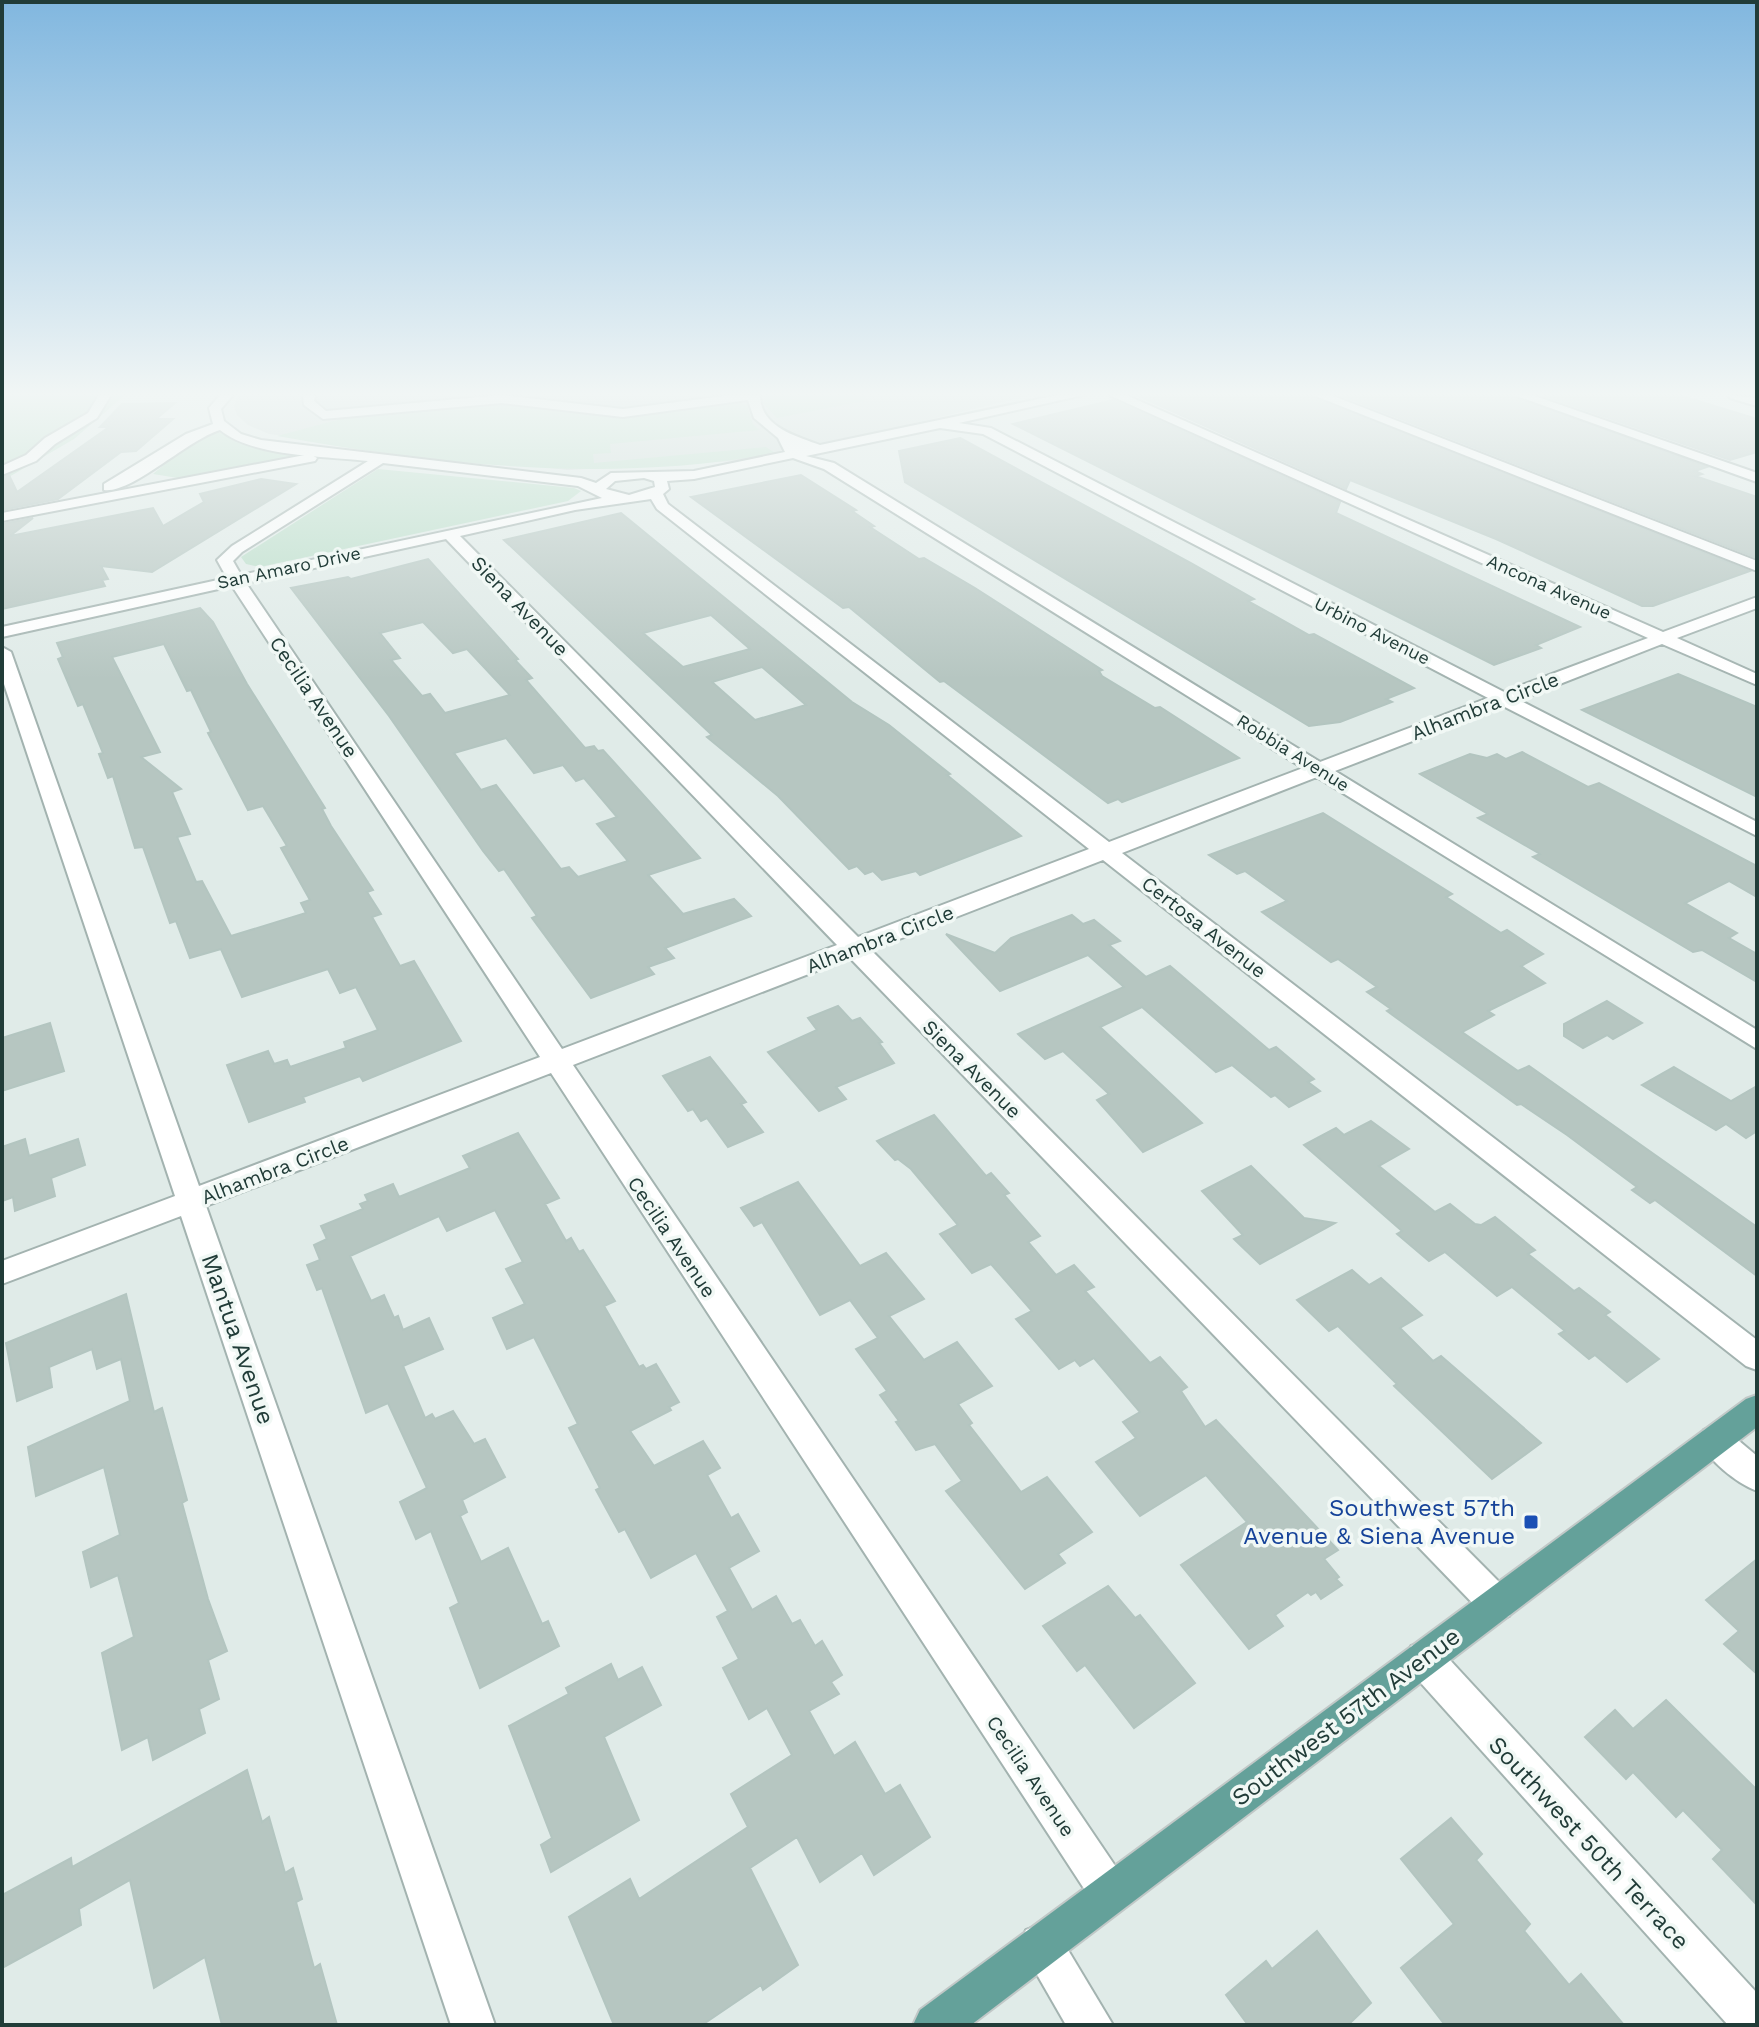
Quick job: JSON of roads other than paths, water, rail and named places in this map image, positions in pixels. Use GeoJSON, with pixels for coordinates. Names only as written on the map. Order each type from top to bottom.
{"type":"FeatureCollection","features":[{"type":"Feature","properties":{"kind":"main road","name":"Southwest 57th Avenue"},"geometry":{"type":"LineString","coordinates":[[935,2025],[1757,1409]]}},
{"type":"Feature","properties":{"kind":"street"},"geometry":{"type":"LineString","coordinates":[[73,502],[102,490]]}},
{"type":"Feature","properties":{"kind":"street"},"geometry":{"type":"LineString","coordinates":[[2,517],[145,490]]}},
{"type":"Feature","properties":{"kind":"street"},"geometry":{"type":"LineString","coordinates":[[236,580],[225,563],[231,553],[332,490]]}},
{"type":"Feature","properties":{"kind":"street"},"geometry":{"type":"LineString","coordinates":[[596,490],[628,499]]}},
{"type":"Feature","properties":{"kind":"street"},"geometry":{"type":"LineString","coordinates":[[658,491],[664,490]]}},
{"type":"Feature","properties":{"kind":"street","name":"Robbia Avenue"},"geometry":{"type":"LineString","coordinates":[[862,490],[1757,1041]]}},
{"type":"Feature","properties":{"kind":"street","name":"Urbino Avenue"},"geometry":{"type":"LineString","coordinates":[[1109,490],[1757,830]]}},
{"type":"Feature","properties":{"kind":"street","name":"Ancona Avenue"},"geometry":{"type":"LineString","coordinates":[[1329,490],[1757,680]]}},
{"type":"Feature","properties":{"kind":"street"},"geometry":{"type":"LineString","coordinates":[[1561,490],[1757,566]]}},
{"type":"Feature","properties":{"kind":"street","name":"San Amaro Drive"},"geometry":{"type":"LineString","coordinates":[[575,506],[599,491]]}},
{"type":"Feature","properties":{"kind":"street","name":"San Amaro Drive"},"geometry":{"type":"LineString","coordinates":[[2,632],[449,533],[658,491]]}},
{"type":"Feature","properties":{"kind":"street","name":"Certosa Avenue"},"geometry":{"type":"LineString","coordinates":[[658,491],[1108,852],[1757,1357]]}},
{"type":"Feature","properties":{"kind":"street","name":"Siena Avenue"},"geometry":{"type":"LineString","coordinates":[[449,533],[1497,1604]]}},
{"type":"Feature","properties":{"kind":"street","name":"Cecilia Avenue"},"geometry":{"type":"LineString","coordinates":[[236,580],[1110,1893]]}},
{"type":"Feature","properties":{"kind":"street","name":"Alhambra Circle"},"geometry":{"type":"LineString","coordinates":[[2,1273],[1757,602]]}},
{"type":"Feature","properties":{"kind":"street","name":"Mantua Avenue"},"geometry":{"type":"LineString","coordinates":[[2,652],[473,2025]]}},
{"type":"Feature","properties":{"kind":"street"},"geometry":{"type":"LineString","coordinates":[[1715,1440],[1757,1476]]}},
{"type":"Feature","properties":{"kind":"street","name":"Southwest 50th Terrace"},"geometry":{"type":"LineString","coordinates":[[1424,1659],[1757,2025]]}},
{"type":"Feature","properties":{"kind":"street"},"geometry":{"type":"LineString","coordinates":[[1041,1945],[1091,2025]]}},
{"type":"Feature","properties":{"kind":"place","name":"Southwest 57th Avenue & Siena Avenue"},"geometry":{"type":"Point","coordinates":[1531,1522]}}]}
